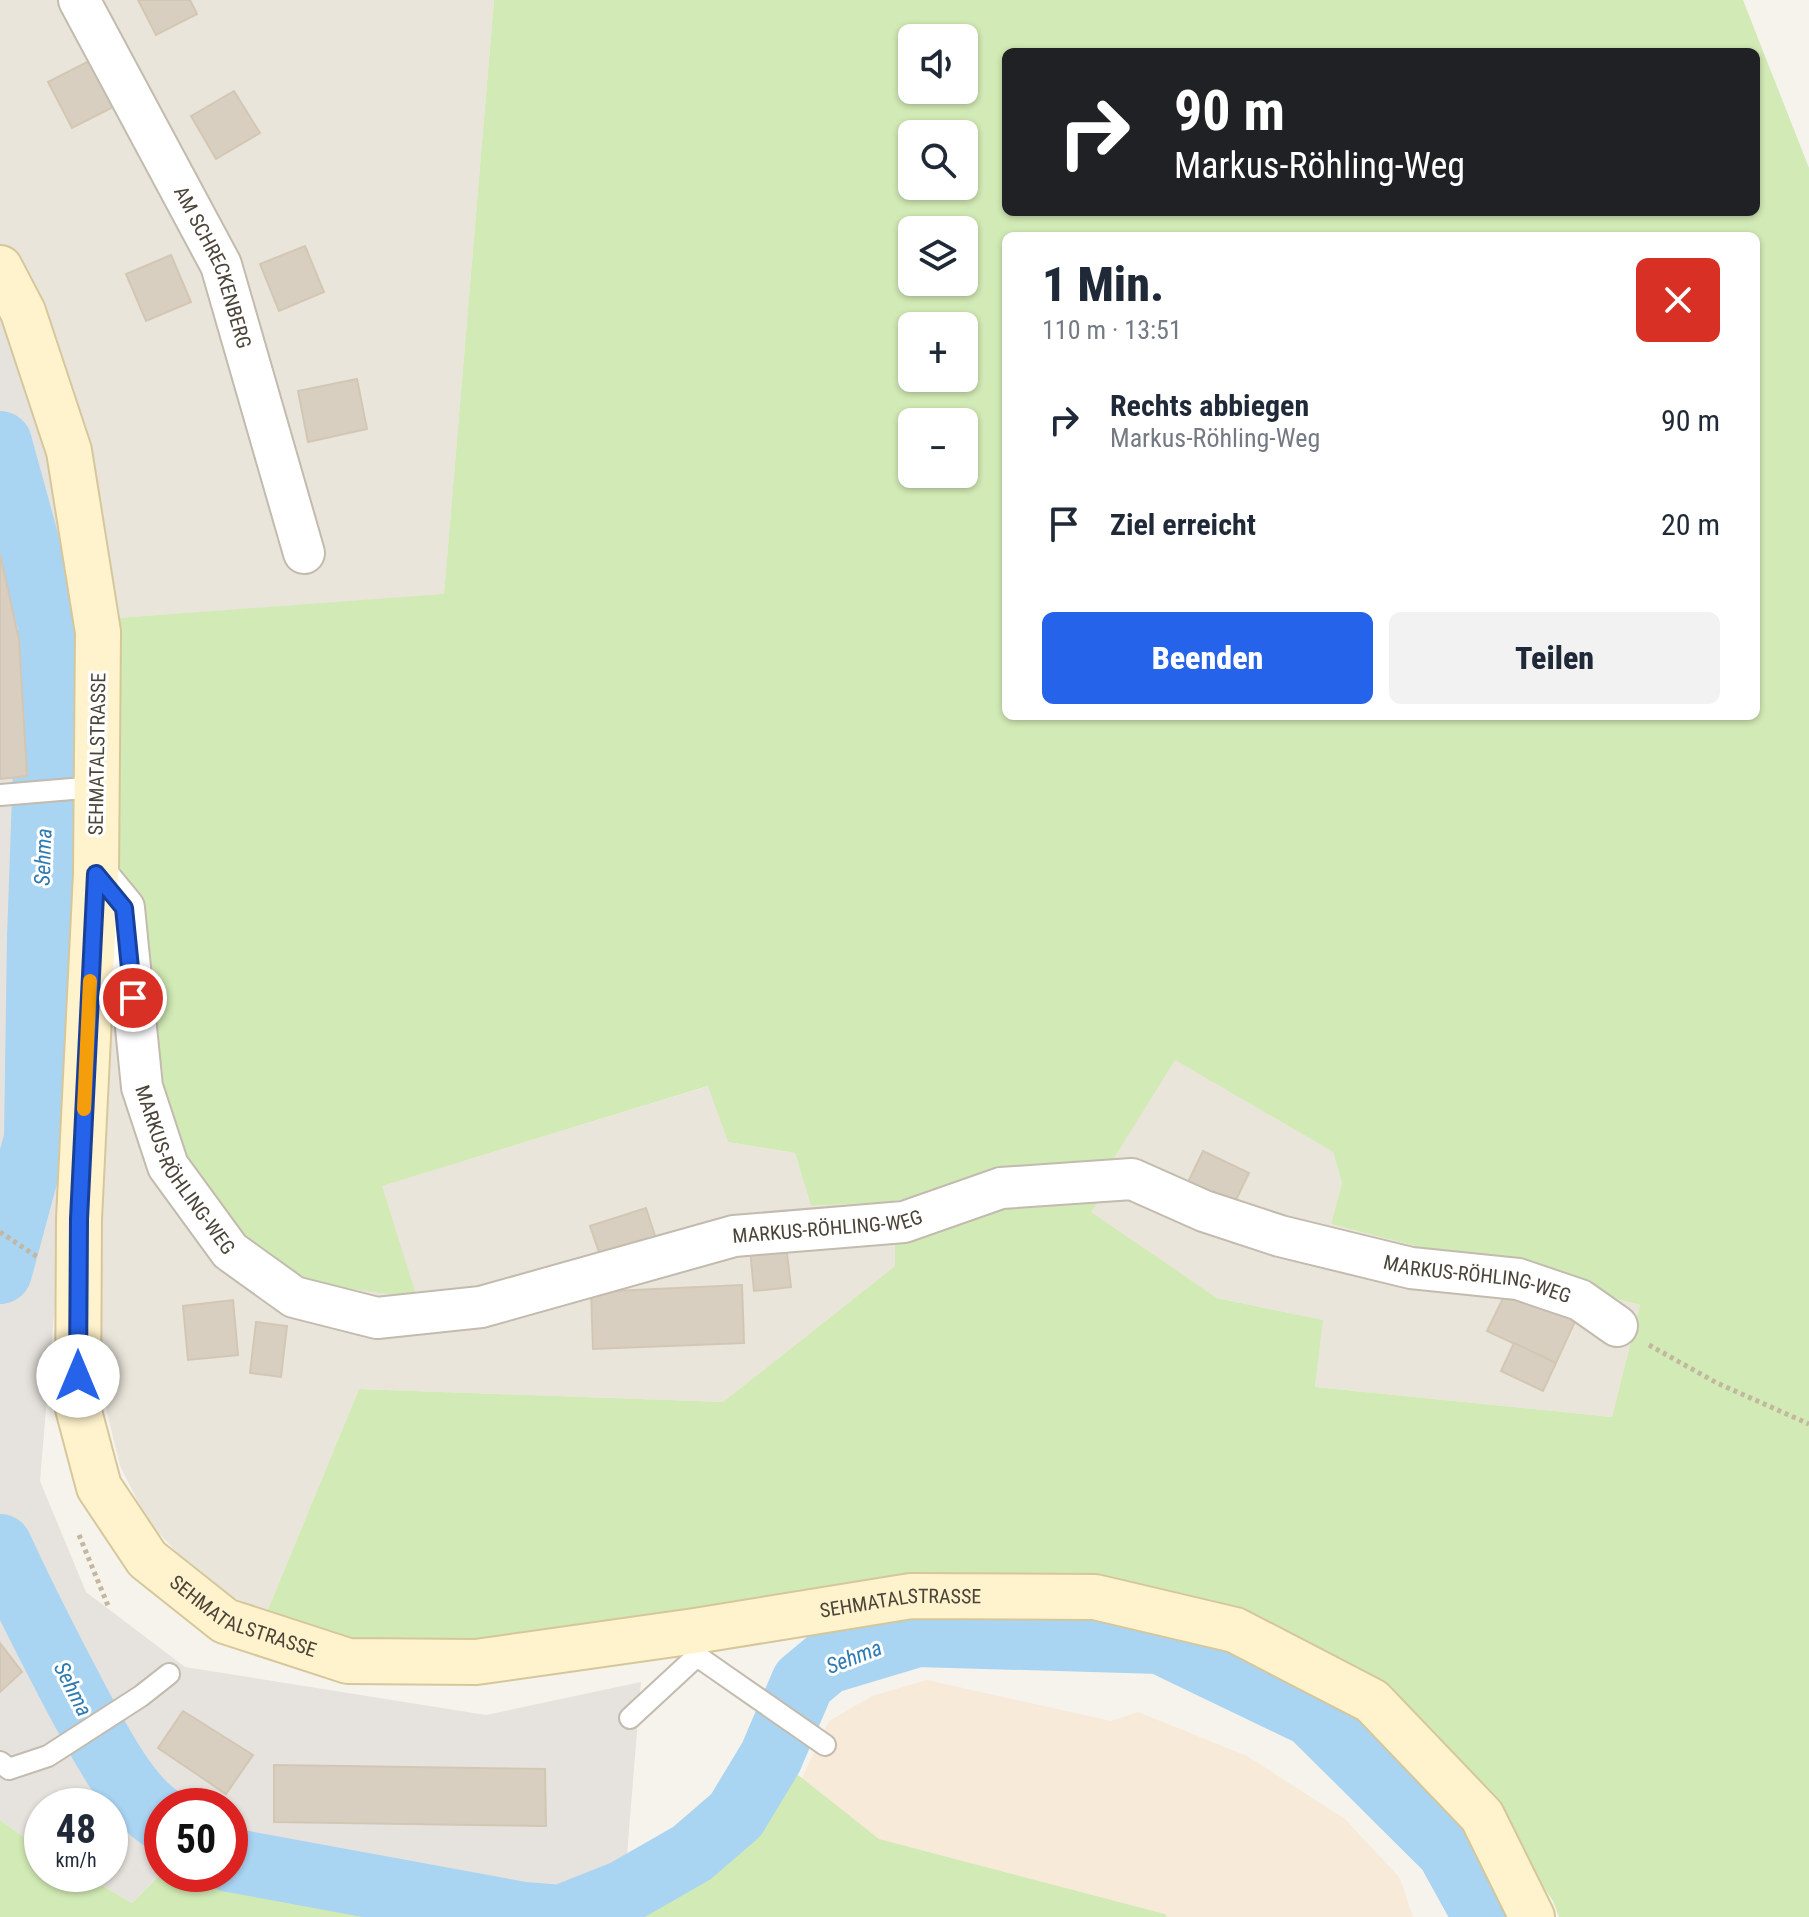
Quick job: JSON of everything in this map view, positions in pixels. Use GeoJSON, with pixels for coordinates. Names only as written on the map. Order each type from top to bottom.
{"type":"FeatureCollection","features":[{"type":"Feature","properties":{"kind":"main road","name":"SEHMATALSTRASSE"},"geometry":{"type":"LineString","coordinates":[[0,268],[23,312],[69,451],[98,632],[85,788],[96,874],[79,1219],[78,1408],[99,1487],[147,1559],[225,1621],[348,1661],[476,1662],[696,1644],[911,1596],[1095,1597],[1235,1630],[1372,1701],[1482,1816],[1532,1917]]}},
{"type":"Feature","properties":{"kind":"street","name":"AM SCHRECKENBERG"},"geometry":{"type":"LineString","coordinates":[[79,0],[221,265],[304,553]]}},
{"type":"Feature","properties":{"kind":"street","name":"MARKUS-RÖHLING-WEG"},"geometry":{"type":"LineString","coordinates":[[96,874],[124,908],[142,1087],[168,1166],[230,1251],[294,1297],[377,1318],[481,1307],[734,1236],[904,1222],[1001,1188],[1132,1179],[1204,1211],[1280,1236],[1411,1268],[1518,1279],[1580,1300],[1617,1326]]}},
{"type":"Feature","properties":{"kind":"lane"},"geometry":{"type":"LineString","coordinates":[[6,794],[85,788]]}},
{"type":"Feature","properties":{"kind":"lane"},"geometry":{"type":"LineString","coordinates":[[630,1718],[696,1644],[758,1696],[825,1745]]}},
{"type":"Feature","properties":{"kind":"lane"},"geometry":{"type":"LineString","coordinates":[[0,1762],[9,1769],[48,1756],[141,1696],[169,1674]]}},
{"type":"Feature","properties":{"kind":"path"},"geometry":{"type":"LineString","coordinates":[[0,1232],[43,1262]]}},
{"type":"Feature","properties":{"kind":"path"},"geometry":{"type":"LineString","coordinates":[[1617,1326],[1717,1383],[1809,1424]]}},
{"type":"Feature","properties":{"kind":"shaded area"},"geometry":{"type":"Polygon","coordinates":[[[0,0],[494,0],[444,595],[117,618],[0,303],[0,0]]]}},
{"type":"Feature","properties":{"kind":"shaded area"},"geometry":{"type":"Polygon","coordinates":[[[0,303],[44,426],[77,565],[84,958],[40,1481],[86,1592],[185,1667],[486,1715],[641,1682],[624,1892],[561,1917],[523,1914],[248,1849],[248,1788],[144,1788],[144,1891],[132,1903],[113,1892],[128,1892],[128,1788],[24,1788],[24,1837],[0,1820],[0,303]]]}},
{"type":"Feature","properties":{"kind":"shaded area"},"geometry":{"type":"Polygon","coordinates":[[[112,911],[381,1186],[709,1086],[728,1142],[795,1153],[811,1206],[888,1202],[895,1237],[895,1266],[723,1402],[359,1389],[267,1612],[229,1596],[190,1566],[148,1522],[120,1466],[102,1392],[101,1170],[112,911]]]}},
{"type":"Feature","properties":{"kind":"shaded area"},"geometry":{"type":"Polygon","coordinates":[[[1174,1059],[1333,1152],[1342,1183],[1331,1224],[1640,1305],[1612,1417],[1315,1387],[1322,1320],[1217,1298],[1090,1212],[1100,1199],[1111,1163],[1174,1059]]]}},
{"type":"Feature","properties":{"kind":"shaded area"},"geometry":{"type":"Polygon","coordinates":[[[927,1680],[1111,1721],[1138,1712],[1247,1756],[1345,1819],[1400,1878],[1413,1917],[1167,1917],[878,1839],[802,1778],[829,1721],[872,1696],[927,1680]]]}},
{"type":"Feature","properties":{"kind":"green space"},"geometry":{"type":"Polygon","coordinates":[[[494,0],[1743,0],[1809,168],[1809,1917],[1559,1917],[1553,1901],[1489,1806],[1377,1682],[1112,1580],[448,1644],[346,1640],[267,1612],[359,1389],[723,1402],[895,1266],[895,1237],[1010,1199],[1100,1199],[1091,1212],[1217,1298],[1323,1320],[1315,1387],[1612,1417],[1640,1305],[1331,1224],[1342,1183],[1333,1152],[1175,1060],[1111,1163],[888,1202],[811,1206],[795,1153],[728,1142],[708,1086],[382,1186],[417,1298],[317,1284],[246,1245],[177,1158],[113,864],[117,618],[444,594],[494,0]]]}},
{"type":"Feature","properties":{"kind":"green space"},"geometry":{"type":"Polygon","coordinates":[[[771,1757],[879,1839],[1167,1917],[561,1917],[624,1892],[692,1853],[736,1815],[771,1757]]]}},
{"type":"Feature","properties":{"kind":"green space"},"geometry":{"type":"Polygon","coordinates":[[[0,1820],[24,1837],[24,1892],[113,1892],[132,1903],[144,1891],[248,1892],[248,1849],[523,1914],[561,1917],[0,1917],[0,1820]]]}},
{"type":"Feature","properties":{"kind":"building"},"geometry":{"type":"Polygon","coordinates":[[[138,0],[190,0],[197,14],[156,35],[138,0]]]}},
{"type":"Feature","properties":{"kind":"building"},"geometry":{"type":"Polygon","coordinates":[[[89,61],[113,107],[72,128],[48,82],[89,61]]]}},
{"type":"Feature","properties":{"kind":"building"},"geometry":{"type":"Polygon","coordinates":[[[234,91],[260,133],[216,159],[191,116],[234,91]]]}},
{"type":"Feature","properties":{"kind":"building"},"geometry":{"type":"Polygon","coordinates":[[[305,246],[324,292],[279,311],[260,264],[305,246]]]}},
{"type":"Feature","properties":{"kind":"building"},"geometry":{"type":"Polygon","coordinates":[[[171,255],[191,302],[146,321],[126,274],[171,255]]]}},
{"type":"Feature","properties":{"kind":"building"},"geometry":{"type":"Polygon","coordinates":[[[357,379],[367,429],[308,442],[298,391],[357,379]]]}},
{"type":"Feature","properties":{"kind":"building"},"geometry":{"type":"Polygon","coordinates":[[[0,554],[19,640],[27,776],[0,779],[0,554]]]}},
{"type":"Feature","properties":{"kind":"building"},"geometry":{"type":"Polygon","coordinates":[[[1203,1151],[1249,1173],[1233,1206],[1187,1184],[1203,1151]]]}},
{"type":"Feature","properties":{"kind":"building"},"geometry":{"type":"Polygon","coordinates":[[[646,1208],[657,1242],[602,1261],[590,1226],[646,1208]]]}},
{"type":"Feature","properties":{"kind":"building"},"geometry":{"type":"Polygon","coordinates":[[[786,1245],[791,1287],[754,1291],[750,1249],[786,1245]]]}},
{"type":"Feature","properties":{"kind":"building"},"geometry":{"type":"Polygon","coordinates":[[[742,1285],[744,1343],[593,1349],[591,1292],[742,1285]]]}},
{"type":"Feature","properties":{"kind":"building"},"geometry":{"type":"Polygon","coordinates":[[[1509,1286],[1577,1317],[1556,1363],[1487,1331],[1509,1286]]]}},
{"type":"Feature","properties":{"kind":"building"},"geometry":{"type":"Polygon","coordinates":[[[233,1300],[238,1355],[188,1360],[183,1306],[233,1300]]]}},
{"type":"Feature","properties":{"kind":"building"},"geometry":{"type":"Polygon","coordinates":[[[256,1322],[287,1326],[281,1377],[250,1373],[256,1322]]]}},
{"type":"Feature","properties":{"kind":"building"},"geometry":{"type":"Polygon","coordinates":[[[1514,1343],[1556,1363],[1543,1391],[1501,1371],[1514,1343]]]}},
{"type":"Feature","properties":{"kind":"building"},"geometry":{"type":"Polygon","coordinates":[[[0,1643],[22,1672],[0,1692],[0,1643]]]}},
{"type":"Feature","properties":{"kind":"building"},"geometry":{"type":"Polygon","coordinates":[[[183,1711],[253,1755],[230,1788],[217,1788],[158,1748],[183,1711]]]}},
{"type":"Feature","properties":{"kind":"building"},"geometry":{"type":"Polygon","coordinates":[[[274,1765],[545,1769],[546,1826],[274,1822],[274,1765]]]}},
{"type":"Feature","properties":{"kind":"waterway","name":"Sehma"},"geometry":{"type":"LineString","coordinates":[[0,443],[50,625],[39,939],[36,1139],[0,1272]]}},
{"type":"Feature","properties":{"kind":"waterway","name":"Sehma"},"geometry":{"type":"LineString","coordinates":[[0,1546],[103,1748],[144,1804]]}},
{"type":"Feature","properties":{"kind":"waterway","name":"Sehma"},"geometry":{"type":"LineString","coordinates":[[248,1863],[523,1914],[561,1917],[624,1892],[692,1853],[736,1815],[771,1757],[803,1682],[827,1662],[917,1635],[1160,1642],[1312,1715],[1448,1850],[1485,1917]]}},
{"type":"Feature","properties":{"kind":"slow traffic"},"geometry":{"type":"LineString","coordinates":[[84,1109],[90,981]]}},
{"type":"Feature","properties":{"kind":"route"},"geometry":{"type":"LineString","coordinates":[[78,1376],[79,1219],[96,874],[124,908],[133,998]]}}]}
